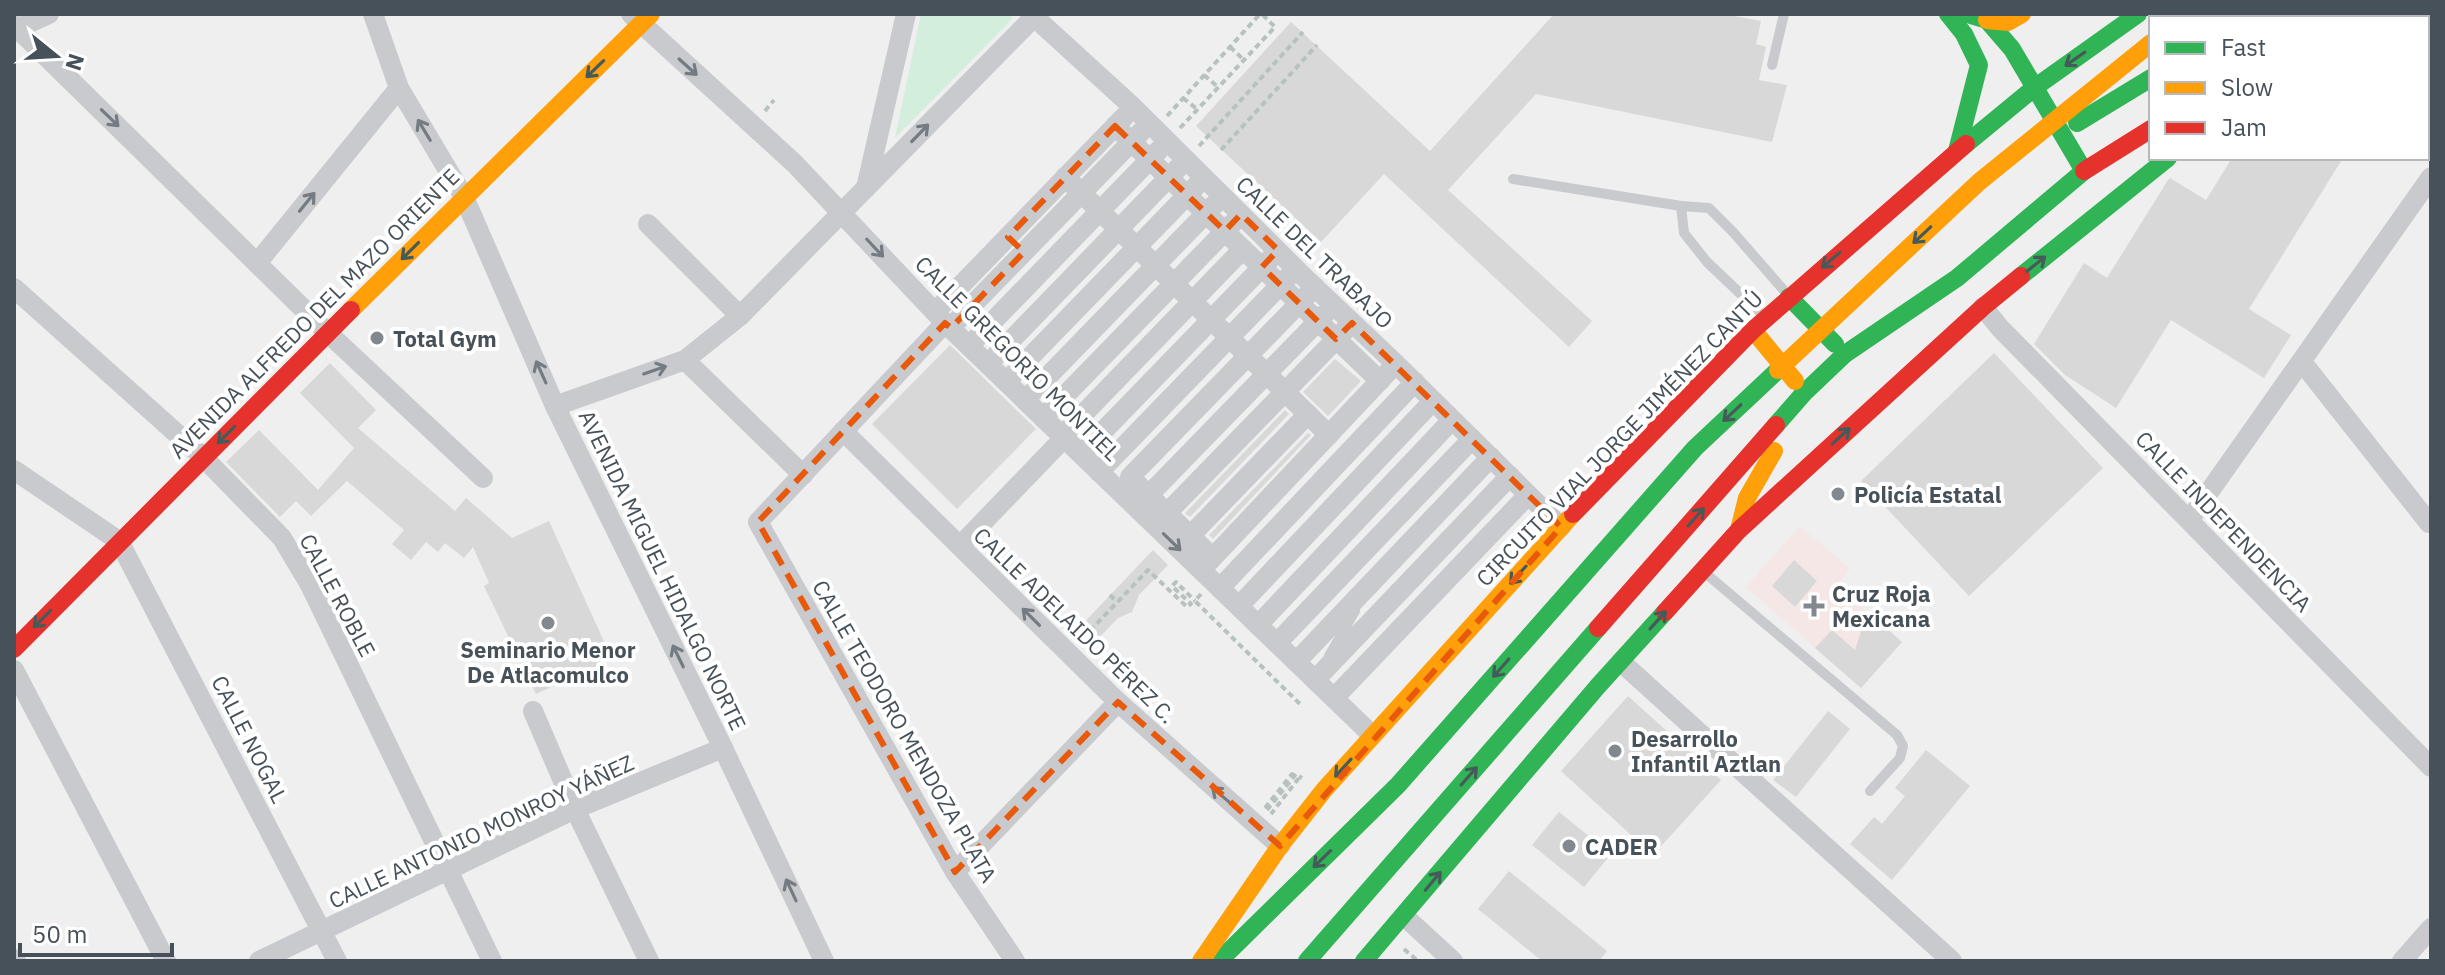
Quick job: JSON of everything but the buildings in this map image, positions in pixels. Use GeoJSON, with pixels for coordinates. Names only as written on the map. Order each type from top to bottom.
{"type":"FeatureCollection","features":[{"type":"Feature","properties":{"kind":"main road"},"geometry":{"type":"LineString","coordinates":[[1948,14],[1964,34],[1979,65],[1957,151]]}},
{"type":"Feature","properties":{"kind":"main road"},"geometry":{"type":"LineString","coordinates":[[1967,14],[2008,22],[2022,14]]}},
{"type":"Feature","properties":{"kind":"main road","name":"CIRCUITO VIAL JORGE JIMÉNEZ CANTÚ"},"geometry":{"type":"LineString","coordinates":[[1201,961],[1304,813],[1372,735],[1561,527],[1760,324],[1957,151],[2034,88],[2138,14]]}},
{"type":"Feature","properties":{"kind":"main road","name":"AVENIDA ALFREDO DEL MAZO ORIENTE"},"geometry":{"type":"LineString","coordinates":[[14,649],[641,17]]}},
{"type":"Feature","properties":{"kind":"main road"},"geometry":{"type":"LineString","coordinates":[[1987,20],[2012,49],[2034,88],[2088,167]]}},
{"type":"Feature","properties":{"kind":"main road"},"geometry":{"type":"LineString","coordinates":[[1219,961],[1398,785],[1695,448],[1979,182],[2149,45]]}},
{"type":"Feature","properties":{"kind":"main road"},"geometry":{"type":"LineString","coordinates":[[1979,182],[2149,79]]}},
{"type":"Feature","properties":{"kind":"main road"},"geometry":{"type":"LineString","coordinates":[[1307,961],[1804,393],[1845,354],[1957,278],[2149,113]]}},
{"type":"Feature","properties":{"kind":"main road"},"geometry":{"type":"LineString","coordinates":[[2088,167],[2149,130]]}},
{"type":"Feature","properties":{"kind":"main road"},"geometry":{"type":"LineString","coordinates":[[1364,961],[1739,530],[1983,307],[2166,160]]}},
{"type":"Feature","properties":{"kind":"main road"},"geometry":{"type":"LineString","coordinates":[[1789,297],[1845,354]]}},
{"type":"Feature","properties":{"kind":"main road"},"geometry":{"type":"LineString","coordinates":[[1760,324],[1804,393]]}},
{"type":"Feature","properties":{"kind":"main road"},"geometry":{"type":"LineString","coordinates":[[1739,530],[1754,481],[1796,418],[1804,393]]}},
{"type":"Feature","properties":{"kind":"street"},"geometry":{"type":"LineString","coordinates":[[49,14],[15,28],[328,333],[483,478]]}},
{"type":"Feature","properties":{"kind":"street","name":"AVENIDA MIGUEL HIDALGO NORTE"},"geometry":{"type":"LineString","coordinates":[[373,14],[399,88],[464,197],[555,406],[824,961]]}},
{"type":"Feature","properties":{"kind":"street"},"geometry":{"type":"LineString","coordinates":[[866,188],[906,14]]}},
{"type":"Feature","properties":{"kind":"street"},"geometry":{"type":"LineString","coordinates":[[555,406],[685,360],[740,316],[1034,15]]}},
{"type":"Feature","properties":{"kind":"street","name":"CALLE DEL TRABAJO"},"geometry":{"type":"LineString","coordinates":[[1034,15],[1133,107],[1561,527]]}},
{"type":"Feature","properties":{"kind":"street","name":"CALLE GREGORIO MONTIEL"},"geometry":{"type":"LineString","coordinates":[[641,17],[1050,412],[1067,433],[1087,448],[1142,502],[1239,606],[1372,735]]}},
{"type":"Feature","properties":{"kind":"street"},"geometry":{"type":"LineString","coordinates":[[258,262],[399,88]]}},
{"type":"Feature","properties":{"kind":"street"},"geometry":{"type":"LineString","coordinates":[[685,360],[803,475],[948,315],[1008,237],[1133,107]]}},
{"type":"Feature","properties":{"kind":"street"},"geometry":{"type":"LineString","coordinates":[[1115,126],[1380,381]]}},
{"type":"Feature","properties":{"kind":"street"},"geometry":{"type":"LineString","coordinates":[[948,315],[1024,252],[1132,141],[1157,131]]}},
{"type":"Feature","properties":{"kind":"street"},"geometry":{"type":"LineString","coordinates":[[975,340],[1150,159],[1157,131]]}},
{"type":"Feature","properties":{"kind":"street"},"geometry":{"type":"LineString","coordinates":[[994,358],[1186,160]]}},
{"type":"Feature","properties":{"kind":"street"},"geometry":{"type":"LineString","coordinates":[[1065,177],[1329,435]]}},
{"type":"Feature","properties":{"kind":"street"},"geometry":{"type":"LineString","coordinates":[[1012,376],[1205,178]]}},
{"type":"Feature","properties":{"kind":"street"},"geometry":{"type":"LineString","coordinates":[[2190,519],[2429,188]]}},
{"type":"Feature","properties":{"kind":"street"},"geometry":{"type":"LineString","coordinates":[[1031,394],[1223,196]]}},
{"type":"Feature","properties":{"kind":"street"},"geometry":{"type":"LineString","coordinates":[[1050,412],[1241,214]]}},
{"type":"Feature","properties":{"kind":"street"},"geometry":{"type":"LineString","coordinates":[[648,224],[740,316]]}},
{"type":"Feature","properties":{"kind":"street"},"geometry":{"type":"LineString","coordinates":[[1008,237],[1173,396]]}},
{"type":"Feature","properties":{"kind":"street"},"geometry":{"type":"LineString","coordinates":[[960,546],[1243,249]]}},
{"type":"Feature","properties":{"kind":"street"},"geometry":{"type":"LineString","coordinates":[[1087,448],[1278,250]]}},
{"type":"Feature","properties":{"kind":"street"},"geometry":{"type":"LineString","coordinates":[[1105,466],[1296,269]]}},
{"type":"Feature","properties":{"kind":"street"},"geometry":{"type":"LineString","coordinates":[[1212,574],[1190,536],[1167,513],[1142,502],[1130,477],[1315,287]]}},
{"type":"Feature","properties":{"kind":"street","name":"CALLE ROBLE"},"geometry":{"type":"LineString","coordinates":[[14,288],[203,457],[282,538],[310,585],[492,961]]}},
{"type":"Feature","properties":{"kind":"street"},"geometry":{"type":"LineString","coordinates":[[1142,502],[1333,305]]}},
{"type":"Feature","properties":{"kind":"street","name":"CALLE INDEPENDENCIA"},"geometry":{"type":"LineString","coordinates":[[1983,307],[2000,328],[2431,767]]}},
{"type":"Feature","properties":{"kind":"street"},"geometry":{"type":"LineString","coordinates":[[1167,513],[1352,323]]}},
{"type":"Feature","properties":{"kind":"street"},"geometry":{"type":"LineString","coordinates":[[2302,362],[2429,523]]}},
{"type":"Feature","properties":{"kind":"street"},"geometry":{"type":"LineString","coordinates":[[1212,574],[1274,493],[1396,364]]}},
{"type":"Feature","properties":{"kind":"street"},"geometry":{"type":"LineString","coordinates":[[1212,574],[1293,511],[1415,382]]}},
{"type":"Feature","properties":{"kind":"street"},"geometry":{"type":"LineString","coordinates":[[1239,606],[1433,401]]}},
{"type":"Feature","properties":{"kind":"street"},"geometry":{"type":"LineString","coordinates":[[1192,414],[1274,493]]}},
{"type":"Feature","properties":{"kind":"street"},"geometry":{"type":"LineString","coordinates":[[1190,536],[1308,414]]}},
{"type":"Feature","properties":{"kind":"street"},"geometry":{"type":"LineString","coordinates":[[1258,625],[1452,420]]}},
{"type":"Feature","properties":{"kind":"street","name":"CALLE ADELAIDO PÉREZ C."},"geometry":{"type":"LineString","coordinates":[[843,431],[1118,702],[1280,846]]}},
{"type":"Feature","properties":{"kind":"street"},"geometry":{"type":"LineString","coordinates":[[1277,643],[1472,439]]}},
{"type":"Feature","properties":{"kind":"street"},"geometry":{"type":"LineString","coordinates":[[1348,453],[1462,565]]}},
{"type":"Feature","properties":{"kind":"street"},"geometry":{"type":"LineString","coordinates":[[1296,662],[1491,457]]}},
{"type":"Feature","properties":{"kind":"street"},"geometry":{"type":"LineString","coordinates":[[14,470],[119,541]]}},
{"type":"Feature","properties":{"kind":"street","name":"CALLE TEODORO MENDOZA PLATA"},"geometry":{"type":"LineString","coordinates":[[803,475],[758,522],[955,872],[1015,961]]}},
{"type":"Feature","properties":{"kind":"street"},"geometry":{"type":"LineString","coordinates":[[1315,680],[1510,476]]}},
{"type":"Feature","properties":{"kind":"street"},"geometry":{"type":"LineString","coordinates":[[1334,698],[1528,495]]}},
{"type":"Feature","properties":{"kind":"street"},"geometry":{"type":"LineString","coordinates":[[1293,511],[1407,621]]}},
{"type":"Feature","properties":{"kind":"street","name":"CALLE NOGAL"},"geometry":{"type":"LineString","coordinates":[[119,541],[337,961]]}},
{"type":"Feature","properties":{"kind":"street"},"geometry":{"type":"LineString","coordinates":[[1621,662],[1952,961]]}},
{"type":"Feature","properties":{"kind":"street"},"geometry":{"type":"LineString","coordinates":[[14,670],[166,961]]}},
{"type":"Feature","properties":{"kind":"street"},"geometry":{"type":"LineString","coordinates":[[955,872],[1118,702]]}},
{"type":"Feature","properties":{"kind":"street"},"geometry":{"type":"LineString","coordinates":[[533,711],[575,809],[649,961]]}},
{"type":"Feature","properties":{"kind":"street","name":"CALLE ANTONIO MONROY YÁÑEZ"},"geometry":{"type":"LineString","coordinates":[[259,961],[575,809],[723,748]]}},
{"type":"Feature","properties":{"kind":"street"},"geometry":{"type":"LineString","coordinates":[[1404,916],[1453,961]]}},
{"type":"Feature","properties":{"kind":"street"},"geometry":{"type":"LineString","coordinates":[[2402,961],[2431,928]]}},
{"type":"Feature","properties":{"kind":"lane"},"geometry":{"type":"LineString","coordinates":[[1772,65],[1784,14]]}},
{"type":"Feature","properties":{"kind":"lane"},"geometry":{"type":"LineString","coordinates":[[1513,179],[1709,208],[1789,297]]}},
{"type":"Feature","properties":{"kind":"lane"},"geometry":{"type":"LineString","coordinates":[[1681,206],[1684,233],[1760,324]]}},
{"type":"Feature","properties":{"kind":"lane"},"geometry":{"type":"LineString","coordinates":[[1315,680],[1510,476]]}},
{"type":"Feature","properties":{"kind":"lane"},"geometry":{"type":"LineString","coordinates":[[1702,570],[1897,735],[1903,746],[1900,758],[1870,791]]}},
{"type":"Feature","properties":{"kind":"lane"},"geometry":{"type":"LineString","coordinates":[[1315,680],[1369,584]]}},
{"type":"Feature","properties":{"kind":"path"},"geometry":{"type":"LineString","coordinates":[[1261,14],[1275,27],[1197,110],[1157,131],[1183,98],[1261,14]]}},
{"type":"Feature","properties":{"kind":"path"},"geometry":{"type":"LineString","coordinates":[[1186,160],[1303,32]]}},
{"type":"Feature","properties":{"kind":"path"},"geometry":{"type":"LineString","coordinates":[[1221,150],[1317,45]]}},
{"type":"Feature","properties":{"kind":"path"},"geometry":{"type":"LineString","coordinates":[[1230,47],[1244,60]]}},
{"type":"Feature","properties":{"kind":"path"},"geometry":{"type":"LineString","coordinates":[[1204,75],[1218,87]]}},
{"type":"Feature","properties":{"kind":"path"},"geometry":{"type":"LineString","coordinates":[[1183,98],[1197,110]]}},
{"type":"Feature","properties":{"kind":"path"},"geometry":{"type":"LineString","coordinates":[[1083,638],[1148,570],[1187,607],[1191,604],[1172,586],[1176,582],[1301,705]]}},
{"type":"Feature","properties":{"kind":"path"},"geometry":{"type":"LineString","coordinates":[[1195,601],[1212,574]]}},
{"type":"Feature","properties":{"kind":"path"},"geometry":{"type":"LineString","coordinates":[[1110,595],[1117,602]]}},
{"type":"Feature","properties":{"kind":"path"},"geometry":{"type":"LineString","coordinates":[[1261,813],[1292,774],[1298,779],[1279,803],[1269,815],[1266,812],[1288,783],[1296,774],[1302,778],[1273,815],[1269,812],[1277,802],[1291,783],[1298,773]]}},
{"type":"Feature","properties":{"kind":"path"},"geometry":{"type":"LineString","coordinates":[[1402,942],[1420,961],[1399,945],[1402,942]]}},
{"type":"Feature","properties":{"kind":"highlighted area"},"geometry":{"type":"Polygon","coordinates":[[[1115,126],[1225,231],[1241,214],[1278,250],[1262,267],[1336,339],[1352,323],[1561,527],[1280,846],[1118,702],[955,872],[758,522],[945,323],[951,328],[1024,252],[1008,237],[1115,126]]]}},
{"type":"Feature","properties":{"kind":"shaded area","name":"Cruz Roja Mexicana"},"geometry":{"type":"Polygon","coordinates":[[[1800,526],[1850,569],[1837,585],[1902,642],[1861,688],[1746,587],[1800,526]]]}},
{"type":"Feature","properties":{"kind":"green space"},"geometry":{"type":"Polygon","coordinates":[[[921,14],[1008,14],[1013,18],[895,138],[921,14]]]}},
{"type":"Feature","properties":{"kind":"traffic: fast"},"geometry":{"type":"LineString","coordinates":[[1948,14],[1964,34],[1979,65],[1957,151]]}},
{"type":"Feature","properties":{"kind":"traffic: fast"},"geometry":{"type":"LineString","coordinates":[[1967,14],[1987,20],[2012,49],[2084,171]]}},
{"type":"Feature","properties":{"kind":"traffic: fast"},"geometry":{"type":"LineString","coordinates":[[1966,144],[2034,88],[2138,14]]}},
{"type":"Feature","properties":{"kind":"traffic: fast"},"geometry":{"type":"LineString","coordinates":[[2391,14],[2396,16]]}},
{"type":"Feature","properties":{"kind":"traffic: fast"},"geometry":{"type":"LineString","coordinates":[[2077,123],[2149,79]]}},
{"type":"Feature","properties":{"kind":"traffic: fast"},"geometry":{"type":"LineString","coordinates":[[2021,276],[2166,160]]}},
{"type":"Feature","properties":{"kind":"traffic: fast"},"geometry":{"type":"LineString","coordinates":[[1776,425],[1845,354],[1957,278],[2084,171]]}},
{"type":"Feature","properties":{"kind":"traffic: fast"},"geometry":{"type":"LineString","coordinates":[[1789,297],[1835,344]]}},
{"type":"Feature","properties":{"kind":"traffic: fast"},"geometry":{"type":"LineString","coordinates":[[1219,961],[1398,785],[1695,448],[1778,370]]}},
{"type":"Feature","properties":{"kind":"traffic: fast"},"geometry":{"type":"LineString","coordinates":[[1364,961],[1598,686],[1665,612]]}},
{"type":"Feature","properties":{"kind":"traffic: fast"},"geometry":{"type":"LineString","coordinates":[[1307,961],[1598,628]]}},
{"type":"Feature","properties":{"kind":"traffic: slow"},"geometry":{"type":"LineString","coordinates":[[351,310],[651,14]]}},
{"type":"Feature","properties":{"kind":"traffic: slow"},"geometry":{"type":"LineString","coordinates":[[1987,20],[2008,22],[2022,14]]}},
{"type":"Feature","properties":{"kind":"traffic: slow"},"geometry":{"type":"LineString","coordinates":[[1778,370],[1979,182],[2149,45]]}},
{"type":"Feature","properties":{"kind":"traffic: slow"},"geometry":{"type":"LineString","coordinates":[[1753,330],[1795,381]]}},
{"type":"Feature","properties":{"kind":"traffic: slow"},"geometry":{"type":"LineString","coordinates":[[1739,530],[1747,498],[1774,451]]}},
{"type":"Feature","properties":{"kind":"traffic: slow"},"geometry":{"type":"LineString","coordinates":[[1201,961],[1280,846],[1324,790],[1573,514]]}},
{"type":"Feature","properties":{"kind":"traffic: jam"},"geometry":{"type":"LineString","coordinates":[[2084,171],[2149,130]]}},
{"type":"Feature","properties":{"kind":"traffic: jam"},"geometry":{"type":"LineString","coordinates":[[1573,514],[1753,330],[1966,144]]}},
{"type":"Feature","properties":{"kind":"traffic: jam"},"geometry":{"type":"LineString","coordinates":[[1665,612],[1739,530],[2021,276]]}},
{"type":"Feature","properties":{"kind":"traffic: jam"},"geometry":{"type":"LineString","coordinates":[[14,649],[351,310]]}},
{"type":"Feature","properties":{"kind":"traffic: jam"},"geometry":{"type":"LineString","coordinates":[[1598,628],[1776,425]]}},
{"type":"Feature","properties":{"kind":"place","name":"Total Gym"},"geometry":{"type":"Point","coordinates":[377,338]}},
{"type":"Feature","properties":{"kind":"place","name":"Policía Estatal"},"geometry":{"type":"Point","coordinates":[1838,494]}},
{"type":"Feature","properties":{"kind":"place","name":"Cruz Roja Mexicana"},"geometry":{"type":"Point","coordinates":[1814,606]}},
{"type":"Feature","properties":{"kind":"place","name":"Seminario Menor De Atlacomulco"},"geometry":{"type":"Point","coordinates":[548,623]}},
{"type":"Feature","properties":{"kind":"place","name":"Desarrollo Infantil Aztlan"},"geometry":{"type":"Point","coordinates":[1615,751]}},
{"type":"Feature","properties":{"kind":"place","name":"CADER"},"geometry":{"type":"Point","coordinates":[1569,846]}}]}
